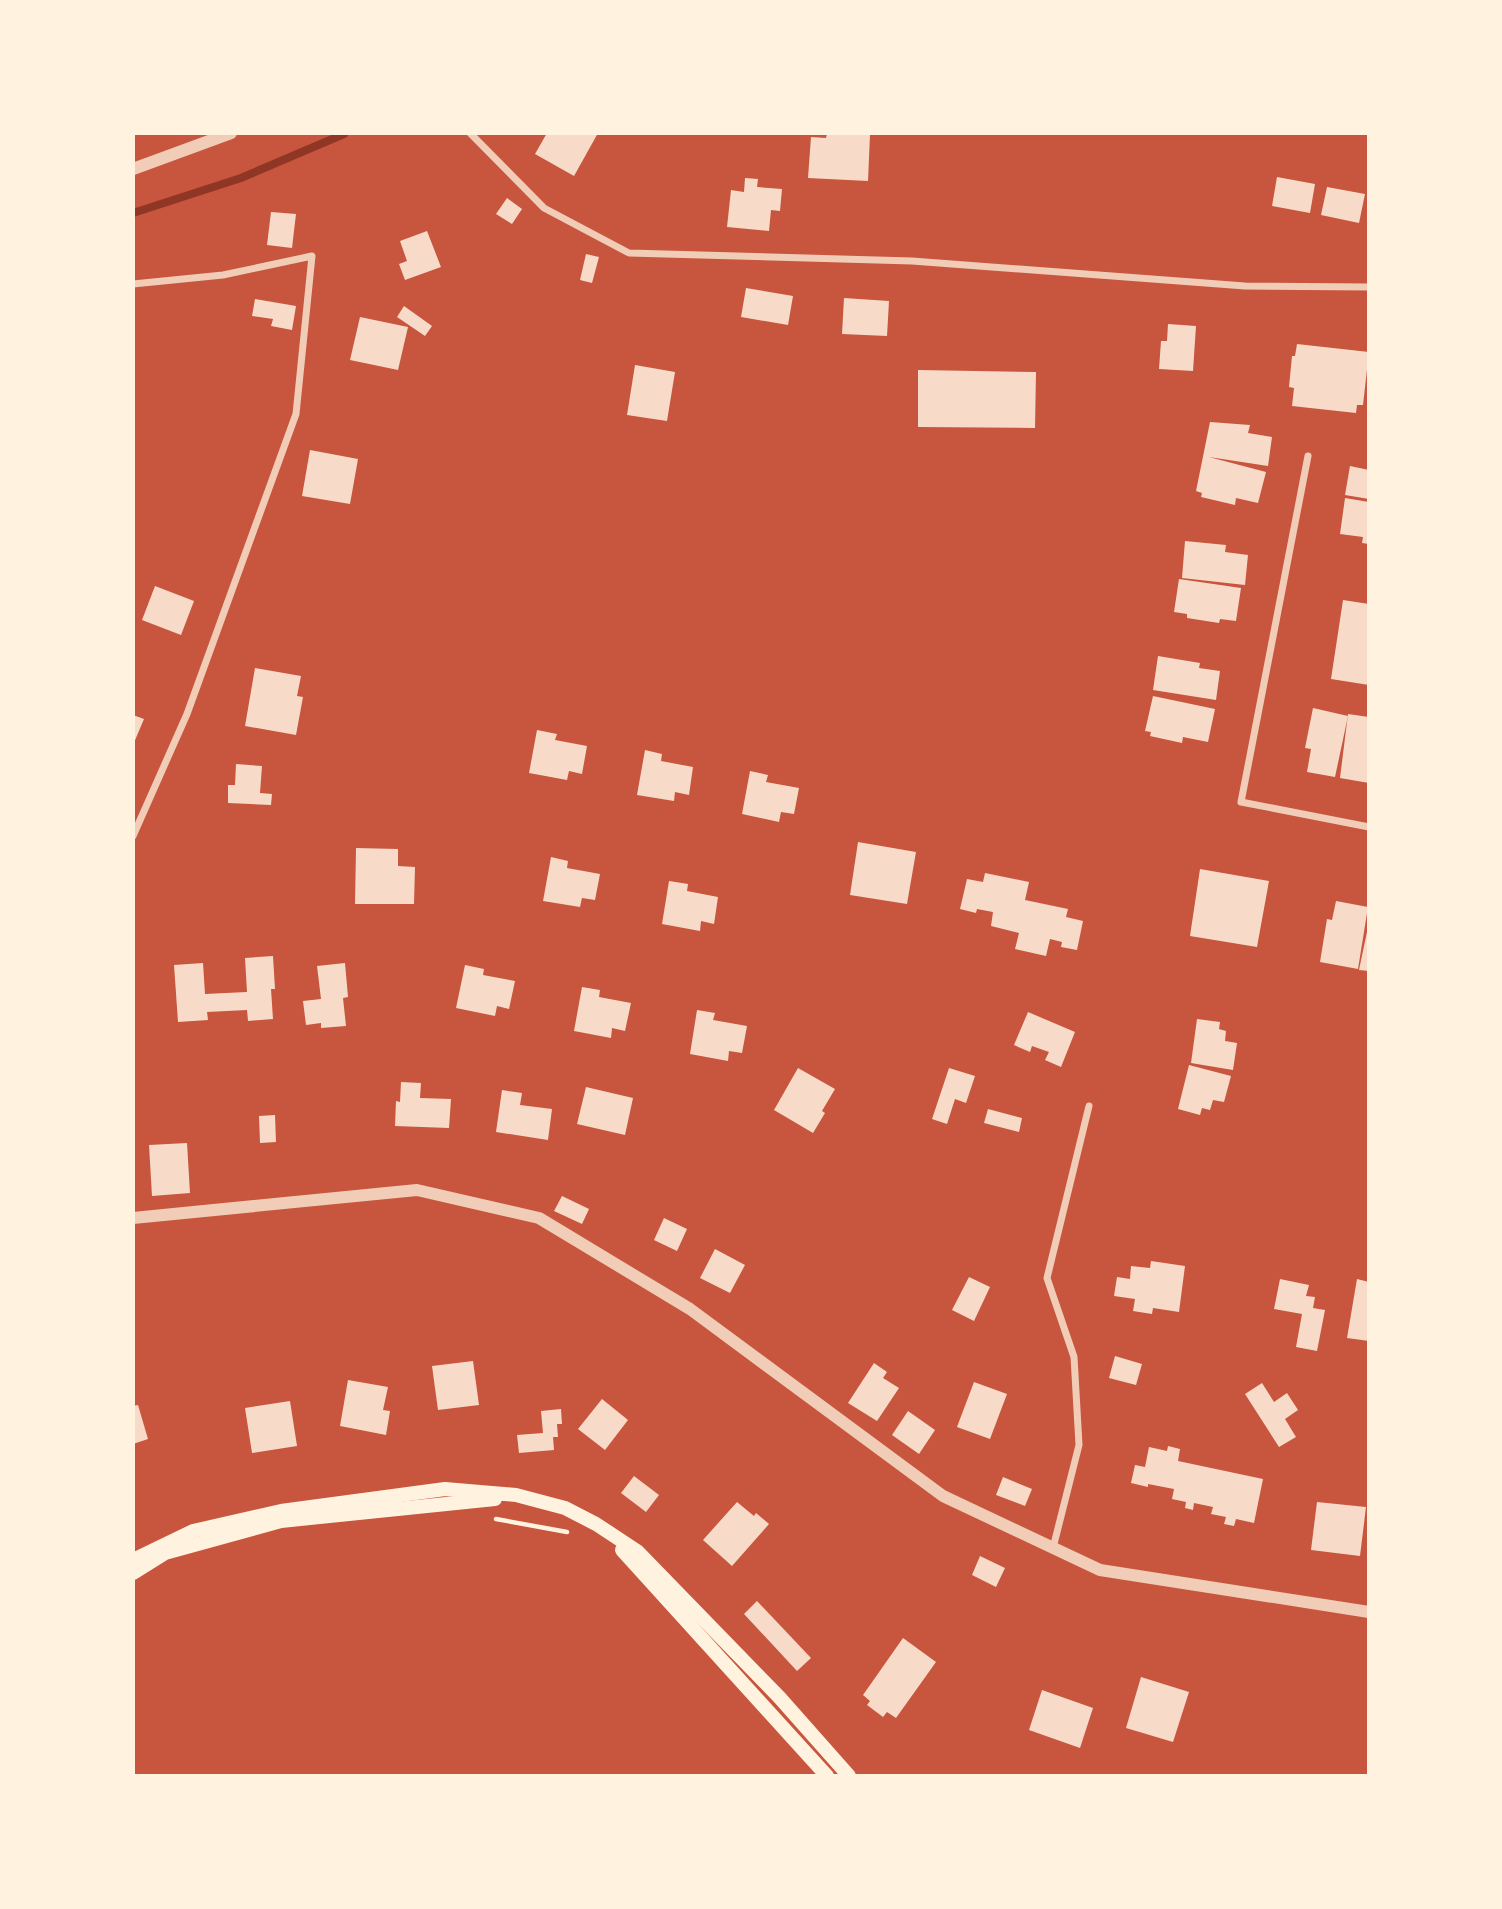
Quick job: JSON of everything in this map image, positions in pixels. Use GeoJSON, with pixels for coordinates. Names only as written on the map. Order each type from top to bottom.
{"type":"FeatureCollection","features":[{"type":"Feature","properties":{"kind":"main road"},"geometry":{"type":"LineString","coordinates":[[133,1560],[192,1531],[205,1528],[281,1511],[445,1489],[516,1495],[565,1508],[596,1524],[637,1551],[780,1698],[849,1776]]}},
{"type":"Feature","properties":{"kind":"main road"},"geometry":{"type":"LineString","coordinates":[[133,1573],[165,1553],[281,1521],[499,1498],[563,1514],[622,1550],[827,1776]]}},
{"type":"Feature","properties":{"kind":"street"},"geometry":{"type":"LineString","coordinates":[[133,169],[231,133]]}},
{"type":"Feature","properties":{"kind":"street"},"geometry":{"type":"LineString","coordinates":[[470,133],[544,208],[629,253],[912,261],[1245,286],[1369,287]]}},
{"type":"Feature","properties":{"kind":"street"},"geometry":{"type":"LineString","coordinates":[[133,284],[223,275],[312,256],[296,414],[187,714],[133,836]]}},
{"type":"Feature","properties":{"kind":"street"},"geometry":{"type":"LineString","coordinates":[[1308,456],[1241,802],[1369,827]]}},
{"type":"Feature","properties":{"kind":"street"},"geometry":{"type":"LineString","coordinates":[[1053,1548],[1079,1444],[1074,1357],[1047,1278],[1089,1106]]}},
{"type":"Feature","properties":{"kind":"street"},"geometry":{"type":"LineString","coordinates":[[133,1219],[417,1190],[539,1219],[690,1309],[943,1496],[1100,1570],[1369,1612]]}},
{"type":"Feature","properties":{"kind":"path"},"geometry":{"type":"LineString","coordinates":[[484,1517],[573,1534]]}},
{"type":"Feature","properties":{"kind":"building"},"geometry":{"type":"Polygon","coordinates":[[[547,133],[598,133],[574,176],[535,154],[547,133]]]}},
{"type":"Feature","properties":{"kind":"building"},"geometry":{"type":"Polygon","coordinates":[[[827,133],[870,135],[868,181],[808,178],[811,137],[826,138],[827,133]]]}},
{"type":"Feature","properties":{"kind":"building"},"geometry":{"type":"Polygon","coordinates":[[[1277,177],[1315,184],[1310,213],[1272,206],[1277,177]]]}},
{"type":"Feature","properties":{"kind":"building"},"geometry":{"type":"Polygon","coordinates":[[[745,178],[758,179],[757,187],[782,189],[780,211],[771,210],[769,231],[727,227],[731,190],[744,192],[745,178]]]}},
{"type":"Feature","properties":{"kind":"building"},"geometry":{"type":"Polygon","coordinates":[[[1327,187],[1365,194],[1359,223],[1321,215],[1327,187]]]}},
{"type":"Feature","properties":{"kind":"building"},"geometry":{"type":"Polygon","coordinates":[[[507,198],[522,209],[512,224],[496,214],[507,198]]]}},
{"type":"Feature","properties":{"kind":"building"},"geometry":{"type":"Polygon","coordinates":[[[271,212],[296,214],[292,248],[267,245],[271,212]]]}},
{"type":"Feature","properties":{"kind":"building"},"geometry":{"type":"Polygon","coordinates":[[[427,231],[441,267],[405,280],[399,264],[407,261],[400,241],[427,231]]]}},
{"type":"Feature","properties":{"kind":"building"},"geometry":{"type":"Polygon","coordinates":[[[586,254],[599,257],[592,283],[580,280],[586,254]]]}},
{"type":"Feature","properties":{"kind":"building"},"geometry":{"type":"Polygon","coordinates":[[[746,288],[793,296],[788,325],[741,317],[746,288]]]}},
{"type":"Feature","properties":{"kind":"building"},"geometry":{"type":"Polygon","coordinates":[[[844,298],[889,301],[887,336],[842,334],[844,298]]]}},
{"type":"Feature","properties":{"kind":"building"},"geometry":{"type":"Polygon","coordinates":[[[255,299],[296,306],[292,330],[271,326],[273,319],[252,316],[255,299]]]}},
{"type":"Feature","properties":{"kind":"building"},"geometry":{"type":"Polygon","coordinates":[[[404,306],[432,326],[425,336],[397,317],[404,306]]]}},
{"type":"Feature","properties":{"kind":"building"},"geometry":{"type":"Polygon","coordinates":[[[360,317],[408,327],[398,370],[350,360],[360,317]]]}},
{"type":"Feature","properties":{"kind":"building"},"geometry":{"type":"Polygon","coordinates":[[[1168,324],[1196,326],[1193,371],[1159,369],[1161,341],[1167,341],[1168,324]]]}},
{"type":"Feature","properties":{"kind":"building"},"geometry":{"type":"Polygon","coordinates":[[[1297,344],[1369,352],[1363,405],[1357,405],[1356,413],[1292,406],[1294,388],[1289,387],[1292,356],[1295,356],[1297,344]]]}},
{"type":"Feature","properties":{"kind":"building"},"geometry":{"type":"Polygon","coordinates":[[[635,365],[675,372],[667,421],[627,415],[635,365]]]}},
{"type":"Feature","properties":{"kind":"building"},"geometry":{"type":"Polygon","coordinates":[[[918,370],[1036,372],[1035,428],[918,427],[918,370]]]}},
{"type":"Feature","properties":{"kind":"building"},"geometry":{"type":"Polygon","coordinates":[[[1210,422],[1250,425],[1248,433],[1272,437],[1268,466],[1209,457],[1266,472],[1258,503],[1236,498],[1235,505],[1201,497],[1202,493],[1196,491],[1210,422]]]}},
{"type":"Feature","properties":{"kind":"building"},"geometry":{"type":"Polygon","coordinates":[[[310,450],[358,459],[350,504],[302,496],[310,450]]]}},
{"type":"Feature","properties":{"kind":"building"},"geometry":{"type":"Polygon","coordinates":[[[1350,466],[1369,470],[1369,499],[1345,495],[1350,466]]]}},
{"type":"Feature","properties":{"kind":"building"},"geometry":{"type":"Polygon","coordinates":[[[1345,498],[1369,502],[1369,544],[1362,543],[1363,537],[1340,534],[1345,498]]]}},
{"type":"Feature","properties":{"kind":"building"},"geometry":{"type":"Polygon","coordinates":[[[1185,541],[1226,545],[1225,552],[1248,555],[1245,585],[1182,578],[1185,541]]]}},
{"type":"Feature","properties":{"kind":"building"},"geometry":{"type":"Polygon","coordinates":[[[1179,579],[1241,588],[1236,621],[1220,619],[1219,623],[1187,618],[1187,614],[1174,612],[1179,579]]]}},
{"type":"Feature","properties":{"kind":"building"},"geometry":{"type":"Polygon","coordinates":[[[155,586],[194,601],[181,635],[142,620],[155,586]]]}},
{"type":"Feature","properties":{"kind":"building"},"geometry":{"type":"Polygon","coordinates":[[[1343,600],[1369,604],[1369,685],[1331,679],[1343,600]]]}},
{"type":"Feature","properties":{"kind":"building"},"geometry":{"type":"Polygon","coordinates":[[[1158,656],[1200,663],[1199,668],[1220,671],[1216,700],[1153,690],[1158,656]]]}},
{"type":"Feature","properties":{"kind":"building"},"geometry":{"type":"Polygon","coordinates":[[[255,668],[301,676],[297,696],[303,697],[296,735],[245,726],[255,668]]]}},
{"type":"Feature","properties":{"kind":"building"},"geometry":{"type":"Polygon","coordinates":[[[1153,696],[1215,709],[1208,742],[1183,737],[1182,743],[1150,736],[1151,732],[1145,731],[1153,696]]]}},
{"type":"Feature","properties":{"kind":"building"},"geometry":{"type":"Polygon","coordinates":[[[1313,708],[1348,716],[1335,777],[1307,772],[1311,749],[1305,748],[1313,708]]]}},
{"type":"Feature","properties":{"kind":"building"},"geometry":{"type":"Polygon","coordinates":[[[1348,714],[1369,717],[1369,783],[1340,778],[1348,714]]]}},
{"type":"Feature","properties":{"kind":"building"},"geometry":{"type":"Polygon","coordinates":[[[133,715],[144,719],[133,745],[133,715]]]}},
{"type":"Feature","properties":{"kind":"building"},"geometry":{"type":"Polygon","coordinates":[[[537,730],[557,734],[555,740],[587,746],[582,774],[569,771],[567,780],[529,773],[537,730]]]}},
{"type":"Feature","properties":{"kind":"building"},"geometry":{"type":"Polygon","coordinates":[[[645,750],[662,754],[661,761],[693,767],[689,795],[675,792],[674,801],[637,795],[645,750]]]}},
{"type":"Feature","properties":{"kind":"building"},"geometry":{"type":"Polygon","coordinates":[[[236,764],[262,766],[260,793],[272,794],[271,805],[228,803],[228,785],[235,785],[236,764]]]}},
{"type":"Feature","properties":{"kind":"building"},"geometry":{"type":"Polygon","coordinates":[[[750,771],[768,775],[766,782],[799,788],[794,814],[781,812],[779,822],[742,814],[750,771]]]}},
{"type":"Feature","properties":{"kind":"building"},"geometry":{"type":"Polygon","coordinates":[[[858,842],[916,852],[907,904],[850,895],[858,842]]]}},
{"type":"Feature","properties":{"kind":"building"},"geometry":{"type":"Polygon","coordinates":[[[356,848],[398,849],[398,866],[415,867],[414,904],[355,904],[356,848]]]}},
{"type":"Feature","properties":{"kind":"building"},"geometry":{"type":"Polygon","coordinates":[[[551,857],[568,861],[567,868],[600,874],[595,900],[582,898],[580,907],[543,901],[551,857]]]}},
{"type":"Feature","properties":{"kind":"building"},"geometry":{"type":"Polygon","coordinates":[[[1200,869],[1269,881],[1257,947],[1190,936],[1200,869]]]}},
{"type":"Feature","properties":{"kind":"building"},"geometry":{"type":"Polygon","coordinates":[[[985,873],[1029,882],[1025,900],[1068,909],[1066,917],[1083,921],[1077,950],[1061,947],[1062,942],[1050,939],[1046,956],[1015,949],[1019,933],[991,926],[993,912],[977,909],[976,913],[960,909],[967,879],[983,882],[985,873]]]}},
{"type":"Feature","properties":{"kind":"building"},"geometry":{"type":"Polygon","coordinates":[[[669,881],[688,884],[687,891],[718,897],[714,924],[701,921],[700,931],[662,924],[669,881]]]}},
{"type":"Feature","properties":{"kind":"building"},"geometry":{"type":"Polygon","coordinates":[[[1336,901],[1368,907],[1358,969],[1320,962],[1327,919],[1332,920],[1336,901]]]}},
{"type":"Feature","properties":{"kind":"building"},"geometry":{"type":"Polygon","coordinates":[[[1369,928],[1369,971],[1359,970],[1369,928]]]}},
{"type":"Feature","properties":{"kind":"building"},"geometry":{"type":"Polygon","coordinates":[[[273,956],[273,1019],[248,1021],[247,1010],[207,1012],[208,1020],[178,1022],[174,965],[203,963],[205,994],[247,992],[245,958],[273,956]]]}},
{"type":"Feature","properties":{"kind":"building"},"geometry":{"type":"Polygon","coordinates":[[[345,963],[348,997],[343,998],[346,1026],[321,1028],[321,1023],[306,1025],[303,1001],[321,999],[317,966],[345,963]]]}},
{"type":"Feature","properties":{"kind":"building"},"geometry":{"type":"Polygon","coordinates":[[[465,965],[484,969],[483,975],[515,981],[509,1009],[497,1006],[495,1016],[456,1008],[465,965]]]}},
{"type":"Feature","properties":{"kind":"building"},"geometry":{"type":"Polygon","coordinates":[[[582,987],[600,990],[599,997],[631,1003],[625,1031],[612,1028],[611,1038],[574,1031],[582,987]]]}},
{"type":"Feature","properties":{"kind":"building"},"geometry":{"type":"Polygon","coordinates":[[[697,1010],[715,1013],[713,1020],[747,1026],[742,1053],[729,1051],[728,1061],[690,1054],[697,1010]]]}},
{"type":"Feature","properties":{"kind":"building"},"geometry":{"type":"Polygon","coordinates":[[[1028,1012],[1075,1032],[1061,1067],[1045,1060],[1049,1052],[1032,1046],[1030,1052],[1014,1045],[1028,1012]]]}},
{"type":"Feature","properties":{"kind":"building"},"geometry":{"type":"Polygon","coordinates":[[[1197,1019],[1220,1022],[1219,1029],[1226,1031],[1225,1041],[1237,1043],[1233,1070],[1191,1063],[1197,1019]]]}},
{"type":"Feature","properties":{"kind":"building"},"geometry":{"type":"Polygon","coordinates":[[[1189,1065],[1231,1076],[1224,1102],[1213,1100],[1210,1110],[1202,1108],[1200,1115],[1178,1109],[1189,1065]]]}},
{"type":"Feature","properties":{"kind":"building"},"geometry":{"type":"Polygon","coordinates":[[[798,1068],[835,1089],[813,1133],[774,1110],[798,1068]]]}},
{"type":"Feature","properties":{"kind":"building"},"geometry":{"type":"Polygon","coordinates":[[[949,1068],[975,1076],[966,1103],[955,1099],[947,1124],[932,1119],[949,1068]]]}},
{"type":"Feature","properties":{"kind":"building"},"geometry":{"type":"Polygon","coordinates":[[[401,1082],[421,1083],[420,1098],[451,1099],[449,1128],[395,1126],[396,1101],[400,1102],[401,1082]]]}},
{"type":"Feature","properties":{"kind":"building"},"geometry":{"type":"Polygon","coordinates":[[[586,1087],[633,1098],[625,1135],[577,1124],[586,1087]]]}},
{"type":"Feature","properties":{"kind":"building"},"geometry":{"type":"Polygon","coordinates":[[[502,1090],[522,1093],[520,1105],[552,1109],[548,1140],[496,1132],[502,1090]]]}},
{"type":"Feature","properties":{"kind":"building"},"geometry":{"type":"Polygon","coordinates":[[[988,1109],[1022,1118],[1019,1132],[984,1123],[988,1109]]]}},
{"type":"Feature","properties":{"kind":"building"},"geometry":{"type":"Polygon","coordinates":[[[275,1115],[276,1142],[260,1143],[259,1116],[275,1115]]]}},
{"type":"Feature","properties":{"kind":"building"},"geometry":{"type":"Polygon","coordinates":[[[187,1143],[190,1193],[152,1196],[149,1145],[187,1143]]]}},
{"type":"Feature","properties":{"kind":"building"},"geometry":{"type":"Polygon","coordinates":[[[562,1196],[589,1209],[582,1224],[554,1211],[562,1196]]]}},
{"type":"Feature","properties":{"kind":"building"},"geometry":{"type":"Polygon","coordinates":[[[664,1218],[687,1229],[677,1251],[654,1240],[664,1218]]]}},
{"type":"Feature","properties":{"kind":"building"},"geometry":{"type":"Polygon","coordinates":[[[715,1249],[745,1265],[730,1293],[700,1278],[715,1249]]]}},
{"type":"Feature","properties":{"kind":"building"},"geometry":{"type":"Polygon","coordinates":[[[1151,1261],[1185,1266],[1179,1312],[1153,1308],[1152,1314],[1133,1311],[1135,1299],[1114,1296],[1117,1277],[1130,1279],[1131,1266],[1150,1268],[1151,1261]]]}},
{"type":"Feature","properties":{"kind":"building"},"geometry":{"type":"Polygon","coordinates":[[[969,1277],[990,1287],[974,1321],[952,1310],[969,1277]]]}},
{"type":"Feature","properties":{"kind":"building"},"geometry":{"type":"Polygon","coordinates":[[[1280,1279],[1309,1285],[1306,1296],[1315,1297],[1313,1308],[1325,1310],[1317,1351],[1296,1347],[1302,1314],[1274,1309],[1280,1279]]]}},
{"type":"Feature","properties":{"kind":"building"},"geometry":{"type":"Polygon","coordinates":[[[1357,1279],[1369,1282],[1369,1341],[1347,1338],[1357,1279]]]}},
{"type":"Feature","properties":{"kind":"building"},"geometry":{"type":"Polygon","coordinates":[[[1115,1356],[1142,1364],[1136,1385],[1109,1378],[1115,1356]]]}},
{"type":"Feature","properties":{"kind":"building"},"geometry":{"type":"Polygon","coordinates":[[[473,1361],[479,1405],[438,1410],[432,1366],[473,1361]]]}},
{"type":"Feature","properties":{"kind":"building"},"geometry":{"type":"Polygon","coordinates":[[[874,1363],[887,1372],[883,1378],[899,1388],[877,1421],[848,1403],[874,1363]]]}},
{"type":"Feature","properties":{"kind":"building"},"geometry":{"type":"Polygon","coordinates":[[[348,1380],[388,1387],[383,1410],[390,1411],[386,1435],[340,1426],[348,1380]]]}},
{"type":"Feature","properties":{"kind":"building"},"geometry":{"type":"Polygon","coordinates":[[[974,1382],[1007,1394],[990,1439],[957,1427],[974,1382]]]}},
{"type":"Feature","properties":{"kind":"building"},"geometry":{"type":"Polygon","coordinates":[[[1262,1383],[1274,1402],[1287,1393],[1298,1410],[1285,1419],[1296,1437],[1279,1447],[1245,1394],[1262,1383]]]}},
{"type":"Feature","properties":{"kind":"building"},"geometry":{"type":"Polygon","coordinates":[[[602,1399],[628,1420],[605,1450],[578,1429],[602,1399]]]}},
{"type":"Feature","properties":{"kind":"building"},"geometry":{"type":"Polygon","coordinates":[[[290,1401],[297,1446],[252,1453],[245,1408],[290,1401]]]}},
{"type":"Feature","properties":{"kind":"building"},"geometry":{"type":"Polygon","coordinates":[[[138,1405],[148,1439],[133,1444],[133,1406],[138,1405]]]}},
{"type":"Feature","properties":{"kind":"building"},"geometry":{"type":"Polygon","coordinates":[[[561,1409],[562,1424],[557,1424],[558,1437],[553,1437],[554,1450],[519,1453],[517,1435],[543,1433],[541,1411],[561,1409]]]}},
{"type":"Feature","properties":{"kind":"building"},"geometry":{"type":"Polygon","coordinates":[[[908,1411],[935,1430],[919,1454],[892,1435],[908,1411]]]}},
{"type":"Feature","properties":{"kind":"building"},"geometry":{"type":"Polygon","coordinates":[[[1168,1446],[1180,1449],[1178,1461],[1263,1479],[1254,1523],[1236,1519],[1234,1526],[1224,1524],[1226,1517],[1211,1514],[1213,1507],[1194,1503],[1193,1510],[1185,1508],[1186,1502],[1172,1499],[1174,1489],[1131,1483],[1135,1465],[1145,1467],[1149,1447],[1167,1451],[1168,1446]]]}},
{"type":"Feature","properties":{"kind":"building"},"geometry":{"type":"Polygon","coordinates":[[[634,1476],[659,1495],[646,1512],[621,1493],[634,1476]]]}},
{"type":"Feature","properties":{"kind":"building"},"geometry":{"type":"Polygon","coordinates":[[[1003,1477],[1032,1489],[1025,1506],[996,1495],[1003,1477]]]}},
{"type":"Feature","properties":{"kind":"building"},"geometry":{"type":"Polygon","coordinates":[[[737,1502],[769,1524],[732,1566],[703,1540],[737,1502]]]}},
{"type":"Feature","properties":{"kind":"building"},"geometry":{"type":"Polygon","coordinates":[[[1317,1502],[1366,1507],[1360,1556],[1311,1550],[1317,1502]]]}},
{"type":"Feature","properties":{"kind":"building"},"geometry":{"type":"Polygon","coordinates":[[[980,1556],[1005,1568],[996,1587],[972,1575],[980,1556]]]}},
{"type":"Feature","properties":{"kind":"building"},"geometry":{"type":"Polygon","coordinates":[[[757,1601],[811,1658],[797,1671],[744,1614],[757,1601]]]}},
{"type":"Feature","properties":{"kind":"building"},"geometry":{"type":"Polygon","coordinates":[[[903,1638],[936,1662],[896,1718],[887,1712],[883,1717],[867,1705],[870,1701],[863,1695],[903,1638]]]}},
{"type":"Feature","properties":{"kind":"building"},"geometry":{"type":"Polygon","coordinates":[[[1141,1677],[1189,1692],[1173,1742],[1126,1728],[1141,1677]]]}},
{"type":"Feature","properties":{"kind":"building"},"geometry":{"type":"Polygon","coordinates":[[[1042,1690],[1093,1708],[1080,1748],[1029,1730],[1042,1690]]]}},
{"type":"Feature","properties":{"kind":"waterway"},"geometry":{"type":"LineString","coordinates":[[133,213],[241,178],[344,134]]}}]}
